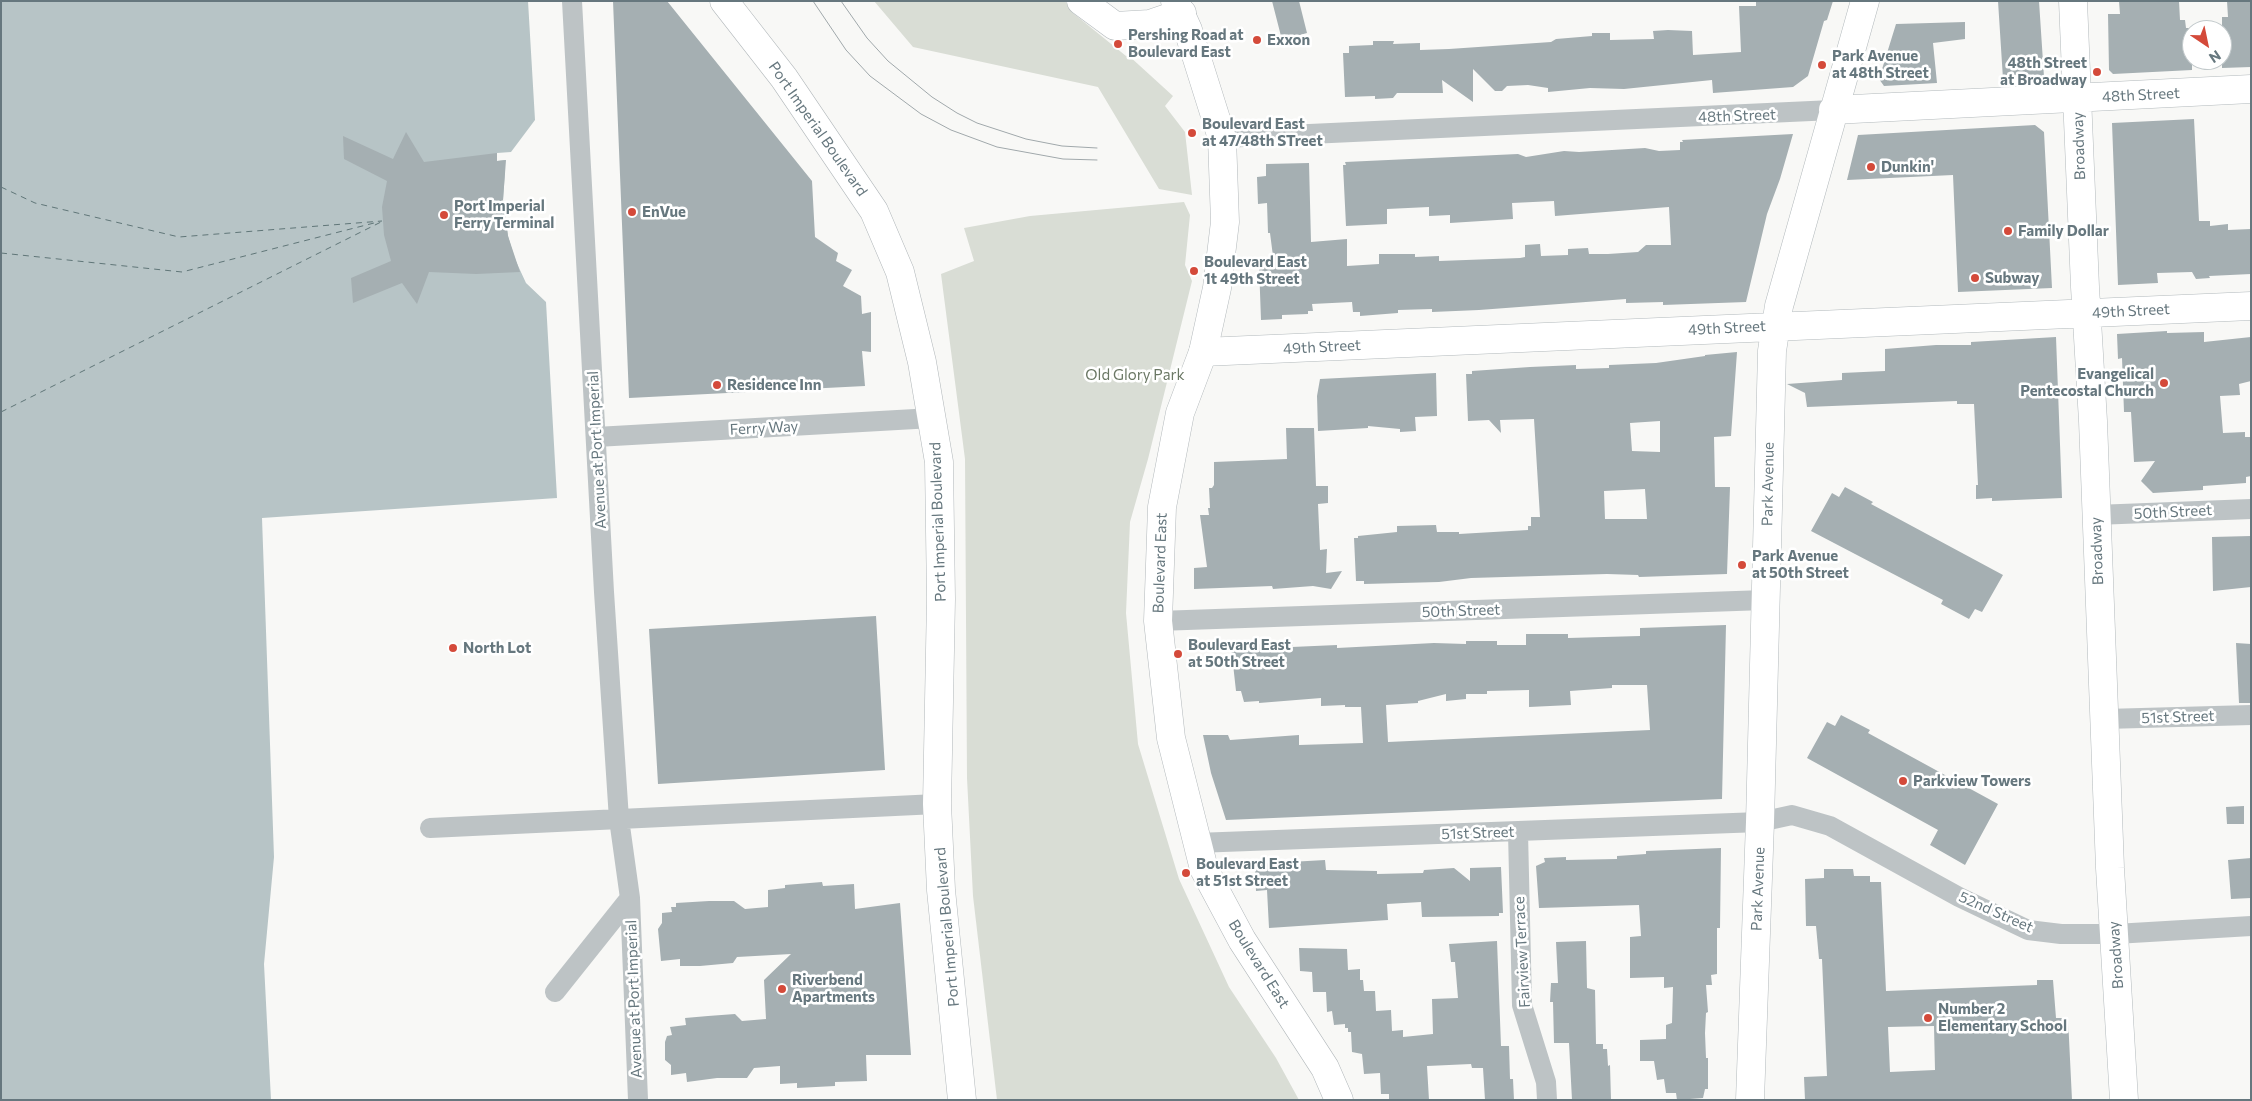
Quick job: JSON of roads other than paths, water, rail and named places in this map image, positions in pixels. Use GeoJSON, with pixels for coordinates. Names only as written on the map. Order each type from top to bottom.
{"type":"FeatureCollection","features":[{"type":"Feature","properties":{"kind":"main road","name":"Port Imperial Boulevard"},"geometry":{"type":"LineString","coordinates":[[724,1],[784,78],[874,211],[900,272],[922,362],[939,462],[940,570],[937,804],[941,890],[962,1100]]}},
{"type":"Feature","properties":{"kind":"main road"},"geometry":{"type":"LineString","coordinates":[[1081,1],[1115,26],[1150,24],[1179,7]]}},
{"type":"Feature","properties":{"kind":"main road","name":"Park Avenue"},"geometry":{"type":"LineString","coordinates":[[1750,1100],[1760,822],[1772,351],[1779,306],[1865,1]]}},
{"type":"Feature","properties":{"kind":"main road","name":"Broadway"},"geometry":{"type":"LineString","coordinates":[[2073,1],[2086,314],[2093,421],[2095,515],[2124,1100]]}},
{"type":"Feature","properties":{"kind":"main road","name":"Boulevard East"},"geometry":{"type":"LineString","coordinates":[[1179,7],[1222,138],[1225,222],[1218,288],[1203,352],[1180,413],[1162,508],[1158,621],[1172,738],[1196,843],[1204,869],[1242,940],[1325,1068],[1339,1100]]}},
{"type":"Feature","properties":{"kind":"main road","name":"48th Street"},"geometry":{"type":"LineString","coordinates":[[1833,110],[2251,89]]}},
{"type":"Feature","properties":{"kind":"main road","name":"49th Street"},"geometry":{"type":"LineString","coordinates":[[1203,352],[2251,306]]}},
{"type":"Feature","properties":{"kind":"street","name":"Avenue at Port Imperial"},"geometry":{"type":"LineString","coordinates":[[572,1],[619,819],[630,898],[638,1100]]}},
{"type":"Feature","properties":{"kind":"street","name":"48th Street"},"geometry":{"type":"LineString","coordinates":[[1222,138],[1833,110]]}},
{"type":"Feature","properties":{"kind":"street","name":"Ferry Way"},"geometry":{"type":"LineString","coordinates":[[596,437],[933,418]]}},
{"type":"Feature","properties":{"kind":"street","name":"50th Street"},"geometry":{"type":"LineString","coordinates":[[2095,515],[2251,509]]}},
{"type":"Feature","properties":{"kind":"street","name":"50th Street"},"geometry":{"type":"LineString","coordinates":[[1158,621],[1765,600]]}},
{"type":"Feature","properties":{"kind":"street","name":"51st Street"},"geometry":{"type":"LineString","coordinates":[[2105,719],[2251,715]]}},
{"type":"Feature","properties":{"kind":"street"},"geometry":{"type":"LineString","coordinates":[[430,828],[937,804]]}},
{"type":"Feature","properties":{"kind":"street","name":"52nd Street"},"geometry":{"type":"LineString","coordinates":[[1760,822],[1792,815],[1830,826],[1959,897],[2028,930],[2061,934],[2115,934],[2251,926]]}},
{"type":"Feature","properties":{"kind":"street","name":"51st Street"},"geometry":{"type":"LineString","coordinates":[[1196,843],[1760,822]]}},
{"type":"Feature","properties":{"kind":"street","name":"Fairview Terrace"},"geometry":{"type":"LineString","coordinates":[[1518,832],[1522,1005],[1546,1082],[1547,1100]]}},
{"type":"Feature","properties":{"kind":"street","name":"Avenue at Port Imperial"},"geometry":{"type":"LineString","coordinates":[[555,992],[630,898]]}},
{"type":"Feature","properties":{"kind":"tram line"},"geometry":{"type":"LineString","coordinates":[[813,1],[846,50],[870,76],[921,114],[951,130],[997,147],[1063,159],[1097,160]]}},
{"type":"Feature","properties":{"kind":"tram line"},"geometry":{"type":"LineString","coordinates":[[841,1],[867,38],[888,61],[932,97],[957,113],[977,123],[1026,139],[1062,146],[1097,148]]}},
{"type":"Feature","properties":{"kind":"place","name":"Exxon"},"geometry":{"type":"Point","coordinates":[1257,40]}},
{"type":"Feature","properties":{"kind":"place","name":"Pershing Road at Boulevard East"},"geometry":{"type":"Point","coordinates":[1118,44]}},
{"type":"Feature","properties":{"kind":"place","name":"Park Avenue at 48th Street"},"geometry":{"type":"Point","coordinates":[1822,65]}},
{"type":"Feature","properties":{"kind":"place","name":"48th Street at Broadway"},"geometry":{"type":"Point","coordinates":[2097,72]}},
{"type":"Feature","properties":{"kind":"place","name":"Boulevard East at 47/48th STreet"},"geometry":{"type":"Point","coordinates":[1192,133]}},
{"type":"Feature","properties":{"kind":"place","name":"Dunkin'"},"geometry":{"type":"Point","coordinates":[1871,167]}},
{"type":"Feature","properties":{"kind":"place","name":"EnVue"},"geometry":{"type":"Point","coordinates":[632,212]}},
{"type":"Feature","properties":{"kind":"place","name":"Port Imperial Ferry Terminal"},"geometry":{"type":"Point","coordinates":[444,215]}},
{"type":"Feature","properties":{"kind":"place","name":"Family Dollar"},"geometry":{"type":"Point","coordinates":[2008,231]}},
{"type":"Feature","properties":{"kind":"place","name":"Boulevard East 1t 49th Street"},"geometry":{"type":"Point","coordinates":[1194,271]}},
{"type":"Feature","properties":{"kind":"place","name":"Subway"},"geometry":{"type":"Point","coordinates":[1975,278]}},
{"type":"Feature","properties":{"kind":"place","name":"Evangelical Pentecostal Church"},"geometry":{"type":"Point","coordinates":[2164,383]}},
{"type":"Feature","properties":{"kind":"place","name":"Residence Inn"},"geometry":{"type":"Point","coordinates":[717,385]}},
{"type":"Feature","properties":{"kind":"place","name":"Park Avenue at 50th Street"},"geometry":{"type":"Point","coordinates":[1742,565]}},
{"type":"Feature","properties":{"kind":"place","name":"North Lot"},"geometry":{"type":"Point","coordinates":[453,648]}},
{"type":"Feature","properties":{"kind":"place","name":"Boulevard East at 50th Street"},"geometry":{"type":"Point","coordinates":[1178,654]}},
{"type":"Feature","properties":{"kind":"place","name":"Parkview Towers"},"geometry":{"type":"Point","coordinates":[1903,781]}},
{"type":"Feature","properties":{"kind":"place","name":"Boulevard East at 51st Street"},"geometry":{"type":"Point","coordinates":[1186,873]}},
{"type":"Feature","properties":{"kind":"place","name":"Riverbend Apartments"},"geometry":{"type":"Point","coordinates":[782,989]}},
{"type":"Feature","properties":{"kind":"place","name":"Number 2 Elementary School"},"geometry":{"type":"Point","coordinates":[1928,1018]}},
{"type":"Feature","properties":{"kind":"park label","name":"Old Glory Park"},"geometry":{"type":"Point","coordinates":[1135,375]}}]}
